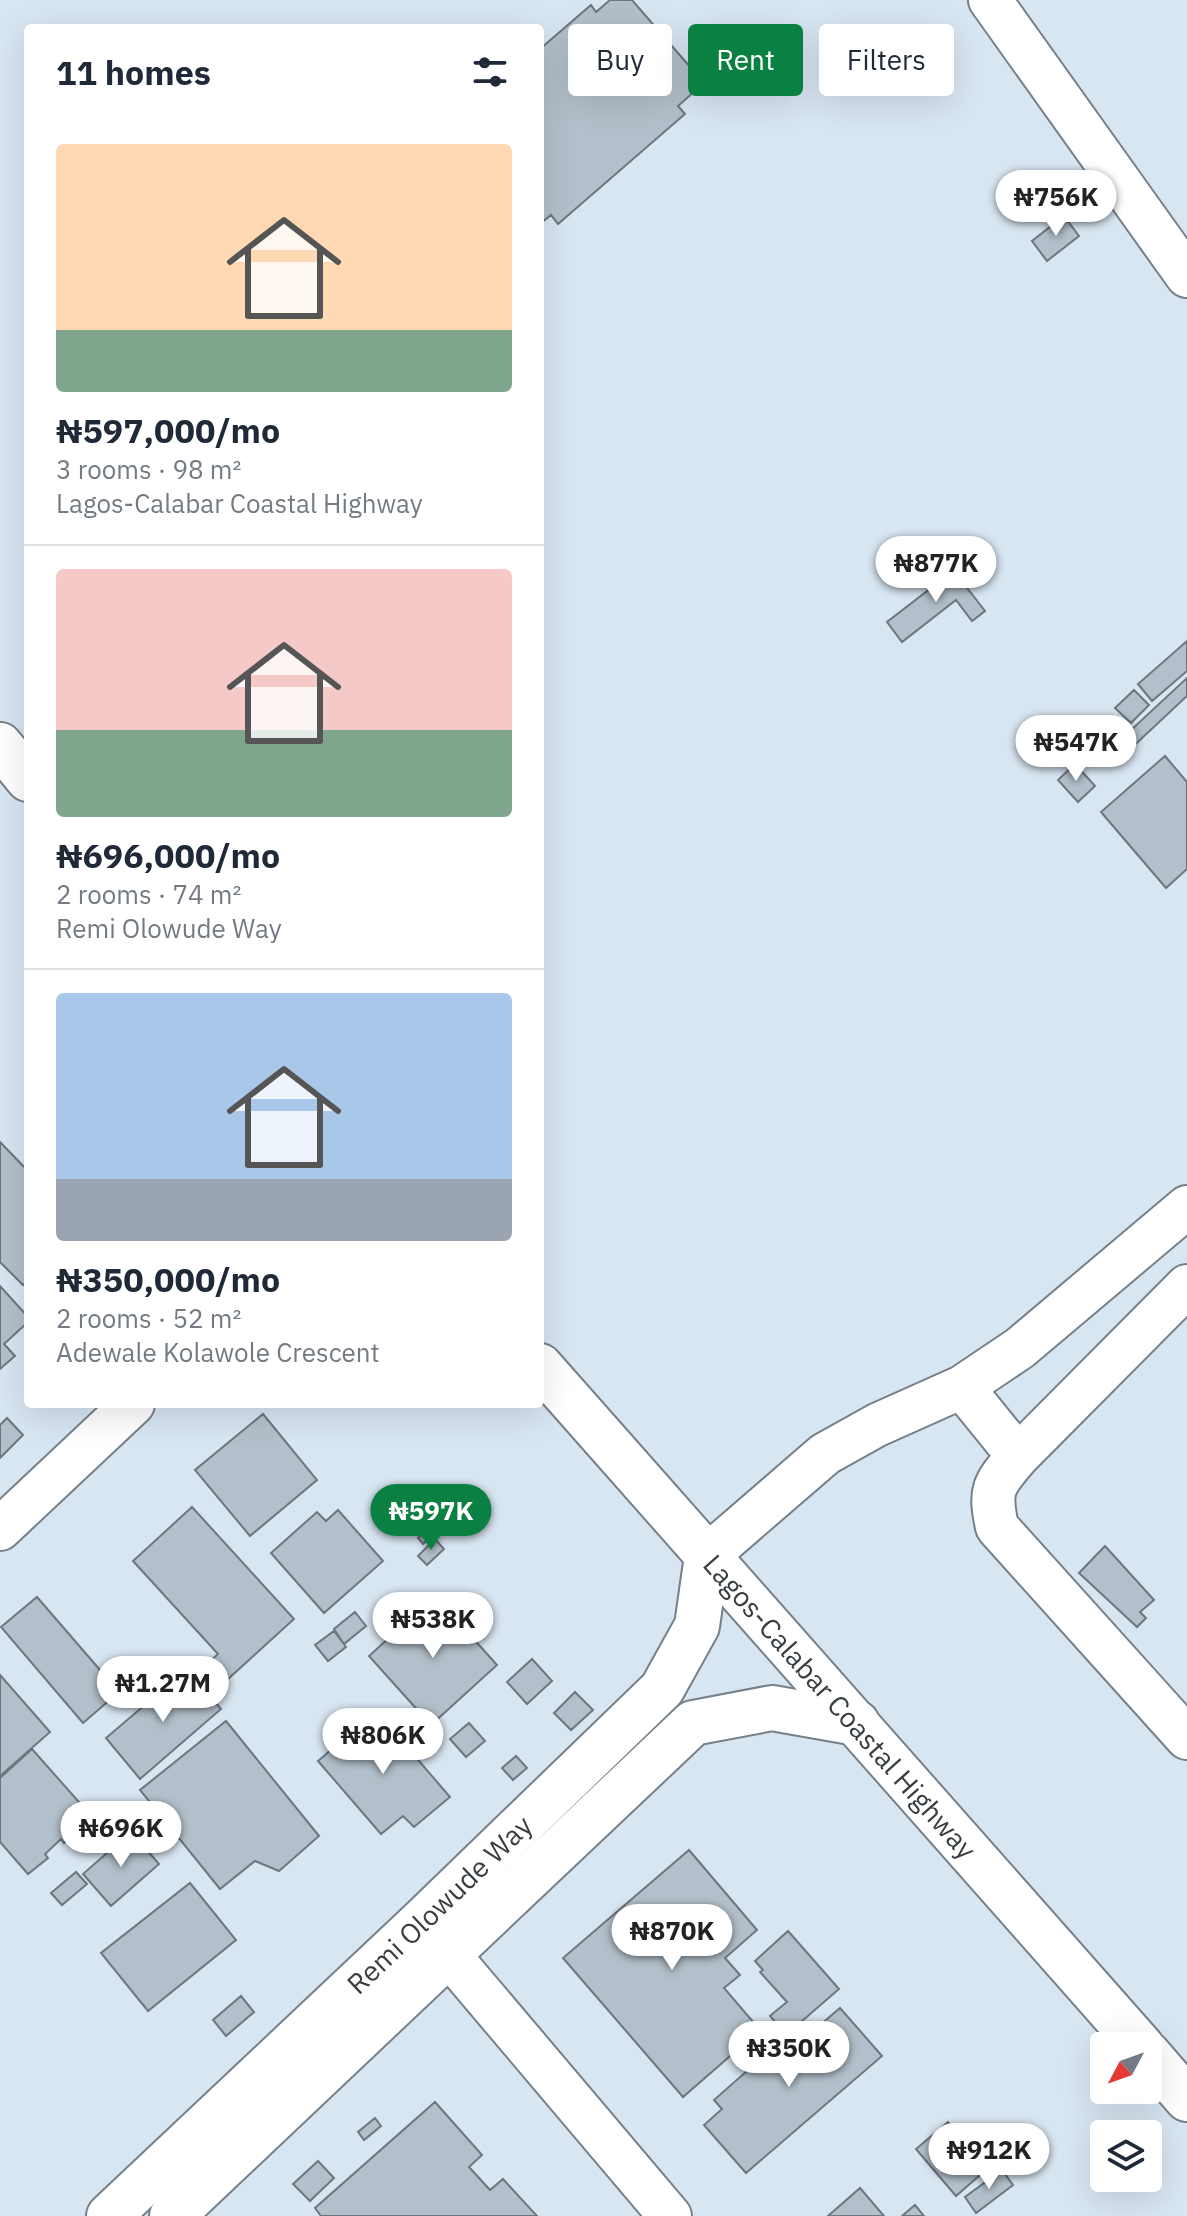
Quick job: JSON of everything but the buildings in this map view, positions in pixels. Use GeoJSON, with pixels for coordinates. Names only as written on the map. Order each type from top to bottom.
{"type":"FeatureCollection","features":[{"type":"Feature","properties":{"kind":"main road"},"geometry":{"type":"LineString","coordinates":[[0,745],[24,774]]}},
{"type":"Feature","properties":{"kind":"main road","name":"Lagos-Calabar Coastal Highway"},"geometry":{"type":"LineString","coordinates":[[544,1371],[1129,2032]]}},
{"type":"Feature","properties":{"kind":"main road","name":"Remi Olowude Way"},"geometry":{"type":"LineString","coordinates":[[172,2216],[434,1938],[662,1689],[697,1626],[707,1556]]}},
{"type":"Feature","properties":{"kind":"main road","name":"Remi Olowude Way"},"geometry":{"type":"LineString","coordinates":[[109,2216],[434,1938],[693,1723],[772,1708],[857,1723]]}},
{"type":"Feature","properties":{"kind":"main road"},"geometry":{"type":"LineString","coordinates":[[1162,2070],[1187,2099]]}},
{"type":"Feature","properties":{"kind":"street"},"geometry":{"type":"LineString","coordinates":[[990,0],[1187,276]]}},
{"type":"Feature","properties":{"kind":"street"},"geometry":{"type":"LineString","coordinates":[[707,1556],[825,1454],[877,1425],[962,1387],[1020,1348],[1187,1207]]}},
{"type":"Feature","properties":{"kind":"street"},"geometry":{"type":"LineString","coordinates":[[1187,1286],[1018,1456],[999,1478],[991,1499],[997,1527],[1187,1738]]}},
{"type":"Feature","properties":{"kind":"street"},"geometry":{"type":"LineString","coordinates":[[962,1387],[1018,1456]]}},
{"type":"Feature","properties":{"kind":"street"},"geometry":{"type":"LineString","coordinates":[[0,1529],[129,1408]]}},
{"type":"Feature","properties":{"kind":"street"},"geometry":{"type":"LineString","coordinates":[[434,1938],[670,2216]]}}]}
